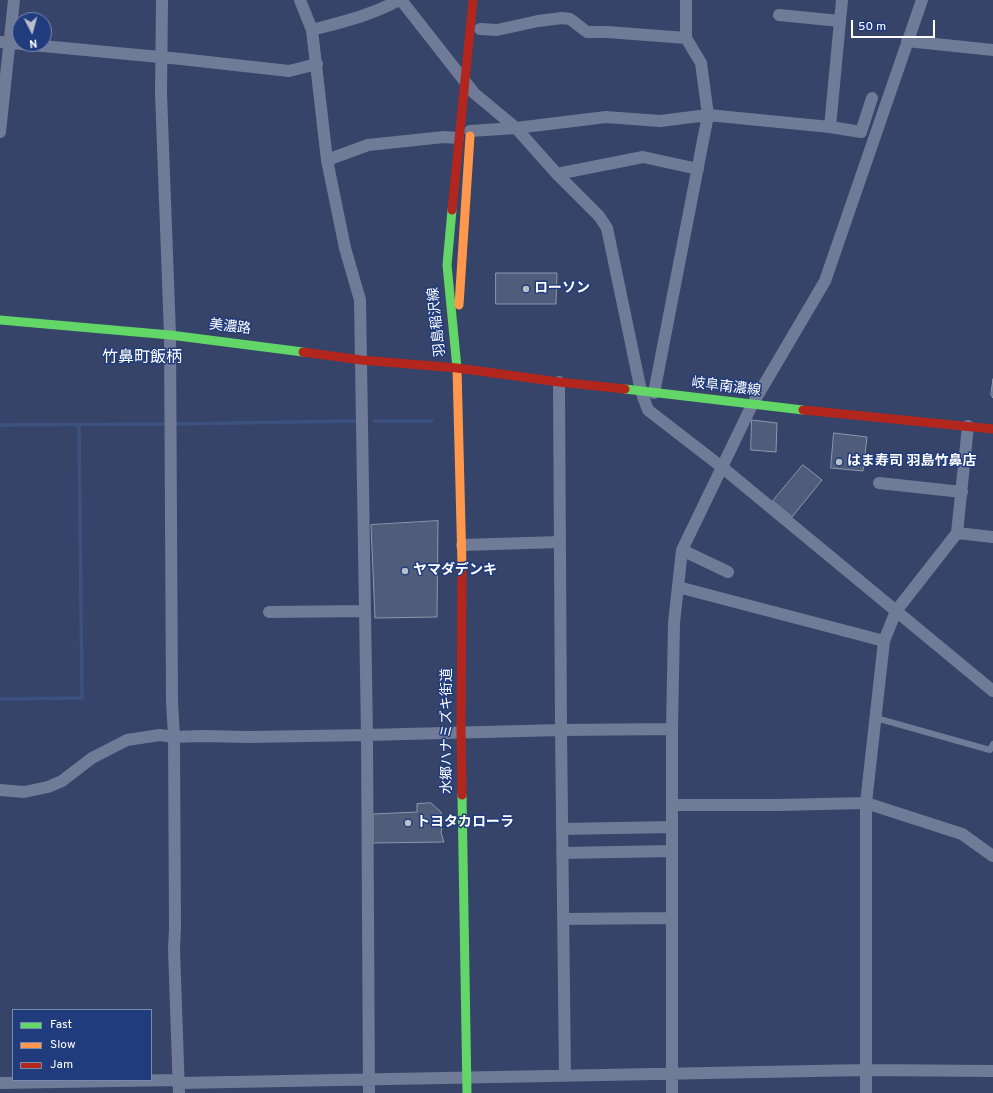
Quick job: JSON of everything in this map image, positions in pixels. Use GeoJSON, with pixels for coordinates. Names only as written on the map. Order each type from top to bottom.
{"type":"FeatureCollection","features":[{"type":"Feature","properties":{"kind":"main road","name":"羽島稲沢線"},"geometry":{"type":"LineString","coordinates":[[457,368],[447,265],[458,138],[470,79],[473,0]]}},
{"type":"Feature","properties":{"kind":"main road","name":"羽島稲沢線"},"geometry":{"type":"LineString","coordinates":[[457,368],[461,266],[471,127]]}},
{"type":"Feature","properties":{"kind":"main road","name":"美濃路"},"geometry":{"type":"LineString","coordinates":[[0,320],[170,334],[361,360],[457,368]]}},
{"type":"Feature","properties":{"kind":"main road","name":"岐阜南濃線"},"geometry":{"type":"LineString","coordinates":[[457,368],[752,405],[993,429]]}},
{"type":"Feature","properties":{"kind":"main road","name":"水郷ハナミズキ街道"},"geometry":{"type":"LineString","coordinates":[[457,368],[462,546],[461,732],[467,1093]]}},
{"type":"Feature","properties":{"kind":"street"},"geometry":{"type":"LineString","coordinates":[[0,132],[5,43],[14,0]]}},
{"type":"Feature","properties":{"kind":"street"},"geometry":{"type":"LineString","coordinates":[[162,0],[161,94],[170,334],[172,701],[174,737],[174,949],[179,1088]]}},
{"type":"Feature","properties":{"kind":"street"},"geometry":{"type":"LineString","coordinates":[[300,0],[312,30],[327,160],[345,248],[360,300],[367,735],[369,1093]]}},
{"type":"Feature","properties":{"kind":"street"},"geometry":{"type":"LineString","coordinates":[[312,30],[349,20],[388,6],[400,0],[470,79],[474,97],[516,128],[557,174],[599,216],[607,228],[641,391],[648,410],[723,468],[993,691]]}},
{"type":"Feature","properties":{"kind":"street"},"geometry":{"type":"LineString","coordinates":[[654,393],[708,115],[701,64],[686,38],[686,0]]}},
{"type":"Feature","properties":{"kind":"street"},"geometry":{"type":"LineString","coordinates":[[830,127],[842,0]]}},
{"type":"Feature","properties":{"kind":"street"},"geometry":{"type":"LineString","coordinates":[[672,1093],[672,729],[674,623],[682,550],[723,468],[752,405],[825,281],[922,0]]}},
{"type":"Feature","properties":{"kind":"street"},"geometry":{"type":"LineString","coordinates":[[779,15],[840,21]]}},
{"type":"Feature","properties":{"kind":"street"},"geometry":{"type":"LineString","coordinates":[[480,29],[497,30],[538,21],[562,18],[570,19],[587,32],[607,32],[686,38]]}},
{"type":"Feature","properties":{"kind":"street"},"geometry":{"type":"LineString","coordinates":[[907,40],[993,50]]}},
{"type":"Feature","properties":{"kind":"street"},"geometry":{"type":"LineString","coordinates":[[5,43],[119,52],[161,58],[289,71],[317,64]]}},
{"type":"Feature","properties":{"kind":"street"},"geometry":{"type":"LineString","coordinates":[[471,127],[516,128],[606,117],[660,121],[708,115],[830,127],[861,132],[872,98]]}},
{"type":"Feature","properties":{"kind":"street"},"geometry":{"type":"LineString","coordinates":[[327,160],[368,145],[444,137],[458,138]]}},
{"type":"Feature","properties":{"kind":"street"},"geometry":{"type":"LineString","coordinates":[[557,174],[643,157],[698,169]]}},
{"type":"Feature","properties":{"kind":"street"},"geometry":{"type":"LineString","coordinates":[[559,382],[560,730],[564,1076]]}},
{"type":"Feature","properties":{"kind":"street"},"geometry":{"type":"LineString","coordinates":[[866,1093],[866,803],[884,641],[896,611],[957,533],[968,426]]}},
{"type":"Feature","properties":{"kind":"street"},"geometry":{"type":"LineString","coordinates":[[879,483],[962,492]]}},
{"type":"Feature","properties":{"kind":"street"},"geometry":{"type":"LineString","coordinates":[[957,533],[993,537]]}},
{"type":"Feature","properties":{"kind":"street"},"geometry":{"type":"LineString","coordinates":[[462,546],[560,542]]}},
{"type":"Feature","properties":{"kind":"street"},"geometry":{"type":"LineString","coordinates":[[682,550],[728,572]]}},
{"type":"Feature","properties":{"kind":"street"},"geometry":{"type":"LineString","coordinates":[[678,587],[884,641]]}},
{"type":"Feature","properties":{"kind":"street"},"geometry":{"type":"LineString","coordinates":[[270,612],[365,611]]}},
{"type":"Feature","properties":{"kind":"street"},"geometry":{"type":"LineString","coordinates":[[0,790],[24,792],[48,787],[62,781],[92,758],[127,740],[160,736],[249,737],[672,729]]}},
{"type":"Feature","properties":{"kind":"street"},"geometry":{"type":"LineString","coordinates":[[672,805],[866,803],[962,834],[993,856]]}},
{"type":"Feature","properties":{"kind":"street"},"geometry":{"type":"LineString","coordinates":[[562,829],[672,827]]}},
{"type":"Feature","properties":{"kind":"street"},"geometry":{"type":"LineString","coordinates":[[562,853],[672,851]]}},
{"type":"Feature","properties":{"kind":"street"},"geometry":{"type":"LineString","coordinates":[[563,919],[672,918]]}},
{"type":"Feature","properties":{"kind":"street"},"geometry":{"type":"LineString","coordinates":[[179,1088],[369,1080],[866,1070],[993,1071]]}},
{"type":"Feature","properties":{"kind":"street"},"geometry":{"type":"LineString","coordinates":[[152,1080],[174,1080],[179,1088]]}},
{"type":"Feature","properties":{"kind":"street"},"geometry":{"type":"LineString","coordinates":[[0,1083],[116,1081]]}},
{"type":"Feature","properties":{"kind":"lane"},"geometry":{"type":"LineString","coordinates":[[876,718],[990,750],[993,744]]}},
{"type":"Feature","properties":{"kind":"building","name":"ローソン"},"geometry":{"type":"Polygon","coordinates":[[[496,273],[557,273],[556,304],[496,304],[496,273]]]}},
{"type":"Feature","properties":{"kind":"building"},"geometry":{"type":"Polygon","coordinates":[[[993,379],[993,398],[991,395],[993,379]]]}},
{"type":"Feature","properties":{"kind":"building"},"geometry":{"type":"Polygon","coordinates":[[[752,420],[777,423],[776,452],[751,450],[752,420]]]}},
{"type":"Feature","properties":{"kind":"building"},"geometry":{"type":"Polygon","coordinates":[[[834,433],[867,437],[863,471],[831,468],[834,433]]]}},
{"type":"Feature","properties":{"kind":"building"},"geometry":{"type":"Polygon","coordinates":[[[803,465],[822,480],[792,517],[773,501],[803,465]]]}},
{"type":"Feature","properties":{"kind":"building","name":"ヤマダデンキ"},"geometry":{"type":"Polygon","coordinates":[[[438,521],[437,617],[375,618],[371,525],[438,521]]]}},
{"type":"Feature","properties":{"kind":"building","name":"トヨタカローラ"},"geometry":{"type":"Polygon","coordinates":[[[431,803],[441,812],[443,820],[441,833],[444,842],[373,843],[373,814],[417,812],[417,804],[431,803]]]}},
{"type":"Feature","properties":{"kind":"waterway"},"geometry":{"type":"LineString","coordinates":[[175,424],[355,421]]}},
{"type":"Feature","properties":{"kind":"waterway"},"geometry":{"type":"LineString","coordinates":[[375,421],[432,421]]}},
{"type":"Feature","properties":{"kind":"waterway"},"geometry":{"type":"LineString","coordinates":[[0,425],[163,424]]}},
{"type":"Feature","properties":{"kind":"waterway"},"geometry":{"type":"LineString","coordinates":[[0,699],[82,698],[79,425]]}},
{"type":"Feature","properties":{"kind":"traffic: fast"},"geometry":{"type":"LineString","coordinates":[[452,210],[447,265],[457,368]]}},
{"type":"Feature","properties":{"kind":"traffic: fast"},"geometry":{"type":"LineString","coordinates":[[0,320],[170,335],[303,352]]}},
{"type":"Feature","properties":{"kind":"traffic: fast"},"geometry":{"type":"LineString","coordinates":[[625,389],[803,410]]}},
{"type":"Feature","properties":{"kind":"traffic: fast"},"geometry":{"type":"LineString","coordinates":[[462,795],[467,1093]]}},
{"type":"Feature","properties":{"kind":"traffic: slow"},"geometry":{"type":"LineString","coordinates":[[459,305],[470,136]]}},
{"type":"Feature","properties":{"kind":"traffic: slow"},"geometry":{"type":"LineString","coordinates":[[457,368],[462,566]]}},
{"type":"Feature","properties":{"kind":"traffic: jam"},"geometry":{"type":"LineString","coordinates":[[452,210],[473,0]]}},
{"type":"Feature","properties":{"kind":"traffic: jam"},"geometry":{"type":"LineString","coordinates":[[303,352],[361,360],[457,368],[559,382],[625,389]]}},
{"type":"Feature","properties":{"kind":"traffic: jam"},"geometry":{"type":"LineString","coordinates":[[803,410],[993,429]]}},
{"type":"Feature","properties":{"kind":"traffic: jam"},"geometry":{"type":"LineString","coordinates":[[462,566],[462,795]]}},
{"type":"Feature","properties":{"kind":"place","name":"ローソン"},"geometry":{"type":"Point","coordinates":[526,289]}},
{"type":"Feature","properties":{"kind":"place","name":"はま寿司 羽島竹鼻店"},"geometry":{"type":"Point","coordinates":[839,462]}},
{"type":"Feature","properties":{"kind":"place","name":"ヤマダデンキ"},"geometry":{"type":"Point","coordinates":[405,571]}},
{"type":"Feature","properties":{"kind":"place","name":"トヨタカローラ"},"geometry":{"type":"Point","coordinates":[408,823]}},
{"type":"Feature","properties":{"kind":"district","name":"竹鼻町飯柄"},"geometry":{"type":"Point","coordinates":[142,359]}}]}
